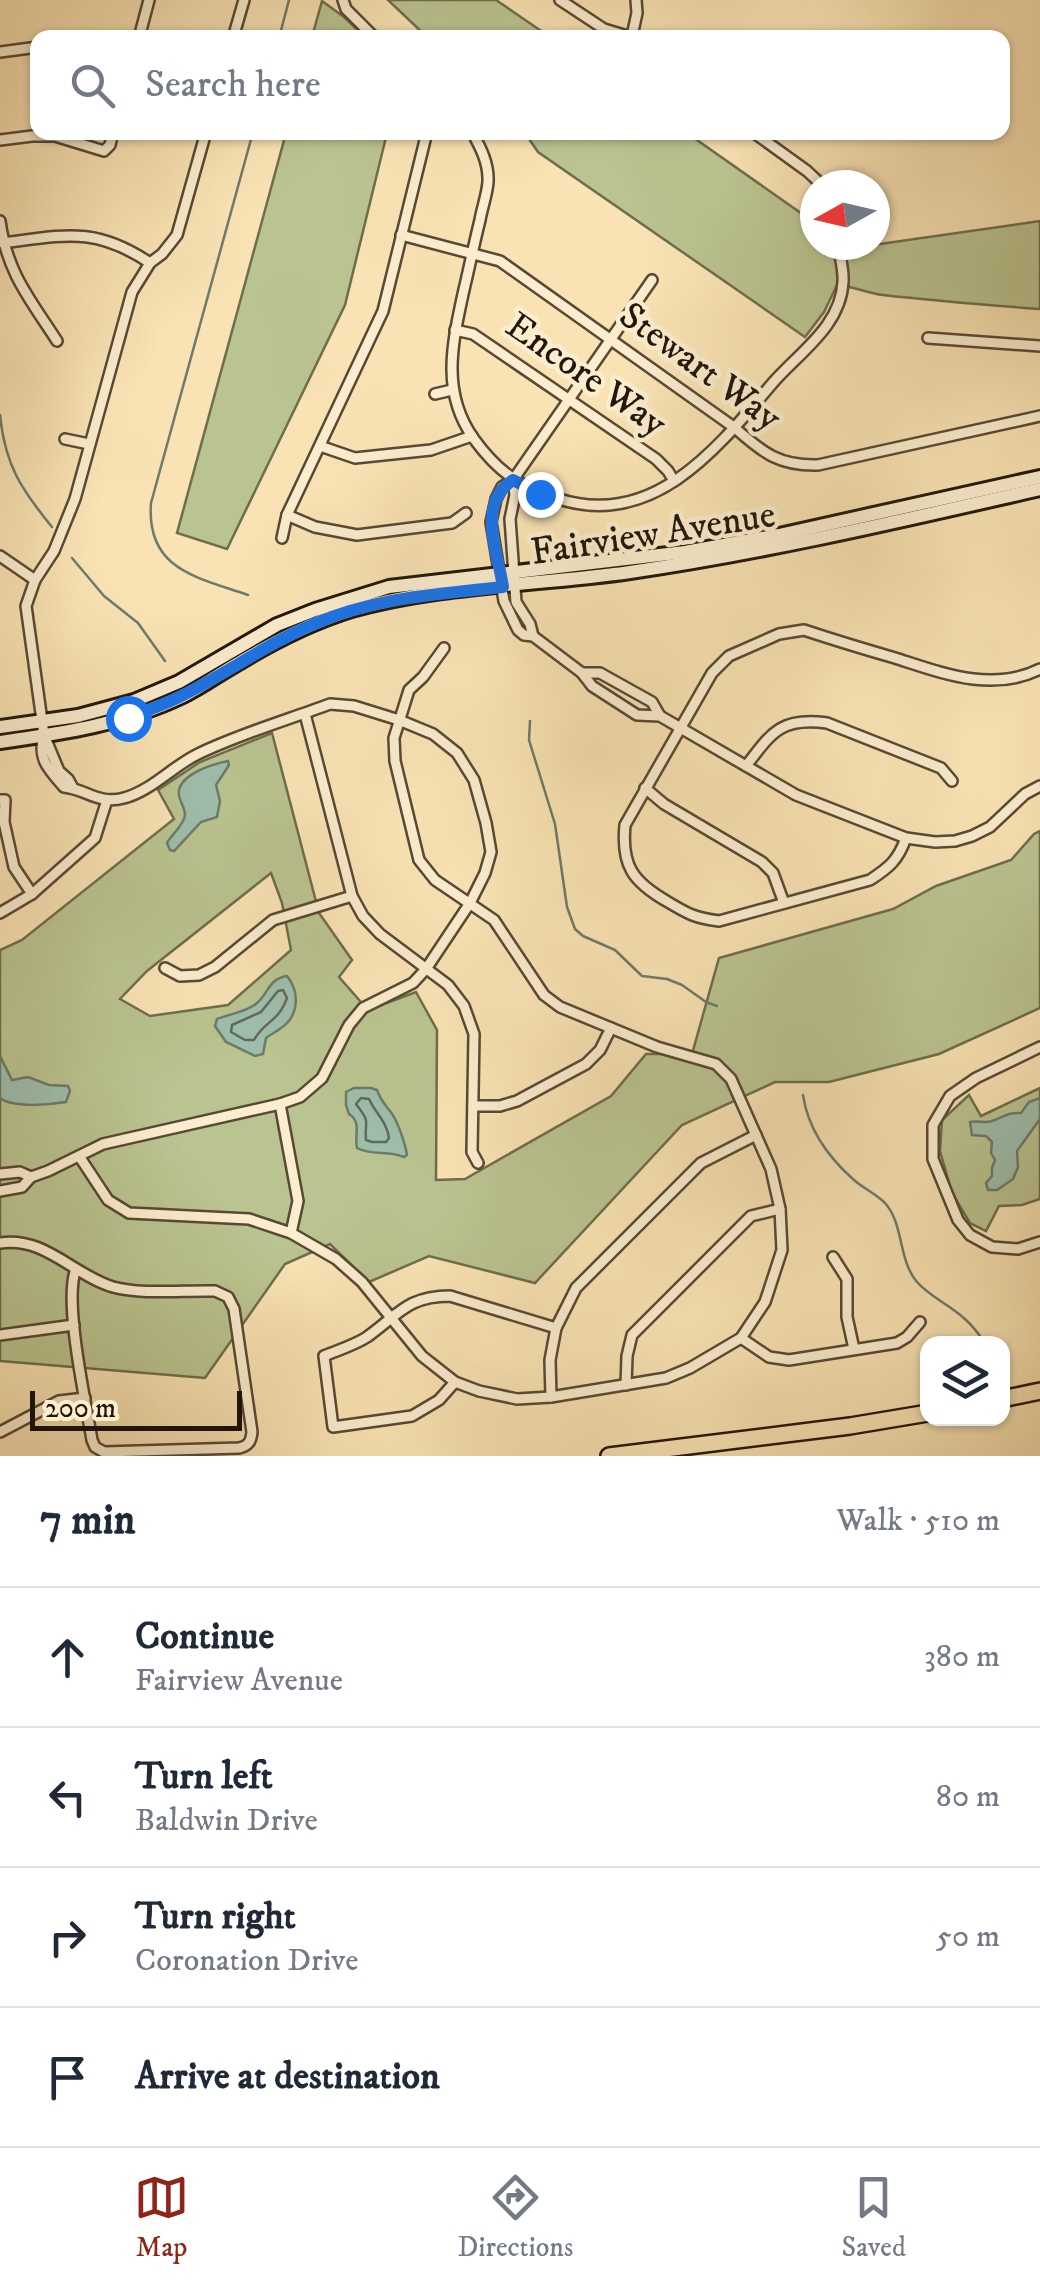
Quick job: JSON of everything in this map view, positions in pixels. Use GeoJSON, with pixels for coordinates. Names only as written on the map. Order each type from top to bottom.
{"type":"FeatureCollection","features":[{"type":"Feature","properties":{"kind":"highway"},"geometry":{"type":"LineString","coordinates":[[1010,1398],[1040,1391]]}},
{"type":"Feature","properties":{"kind":"highway"},"geometry":{"type":"LineString","coordinates":[[610,1456],[920,1415]]}},
{"type":"Feature","properties":{"kind":"highway"},"geometry":{"type":"LineString","coordinates":[[658,1456],[772,1436]]}},
{"type":"Feature","properties":{"kind":"street"},"geometry":{"type":"LineString","coordinates":[[142,30],[150,0]]}},
{"type":"Feature","properties":{"kind":"street"},"geometry":{"type":"LineString","coordinates":[[235,30],[244,0]]}},
{"type":"Feature","properties":{"kind":"street"},"geometry":{"type":"LineString","coordinates":[[343,0],[346,9],[367,30]]}},
{"type":"Feature","properties":{"kind":"street"},"geometry":{"type":"LineString","coordinates":[[560,0],[608,30]]}},
{"type":"Feature","properties":{"kind":"street"},"geometry":{"type":"LineString","coordinates":[[634,30],[636,0]]}},
{"type":"Feature","properties":{"kind":"street"},"geometry":{"type":"LineString","coordinates":[[0,52],[30,48]]}},
{"type":"Feature","properties":{"kind":"street"},"geometry":{"type":"LineString","coordinates":[[0,140],[30,136]]}},
{"type":"Feature","properties":{"kind":"street"},"geometry":{"type":"LineString","coordinates":[[67,140],[104,152],[112,140]]}},
{"type":"Feature","properties":{"kind":"street"},"geometry":{"type":"LineString","coordinates":[[0,1191],[22,1188],[31,1176],[103,1144],[300,1097],[322,1078],[348,1025],[362,1008],[413,983],[426,969],[470,903],[490,852],[474,780],[457,754],[433,734],[354,706],[330,704],[196,755],[126,798],[89,797],[73,788],[68,779],[56,774],[43,760],[43,728],[26,606],[35,580],[64,530],[132,292],[150,262],[177,235],[204,140]]}},
{"type":"Feature","properties":{"kind":"street"},"geometry":{"type":"LineString","coordinates":[[282,538],[287,516],[383,310],[425,140]]}},
{"type":"Feature","properties":{"kind":"street"},"geometry":{"type":"LineString","coordinates":[[477,140],[488,183],[451,349],[452,390],[461,416],[491,461],[513,480],[540,494],[568,502],[624,504],[649,495],[702,462],[832,321],[844,281],[840,260]]}},
{"type":"Feature","properties":{"kind":"street"},"geometry":{"type":"LineString","coordinates":[[764,140],[806,170]]}},
{"type":"Feature","properties":{"kind":"street"},"geometry":{"type":"LineString","coordinates":[[0,222],[13,273],[58,341]]}},
{"type":"Feature","properties":{"kind":"street"},"geometry":{"type":"LineString","coordinates":[[3,244],[68,234],[88,236],[111,240],[150,262]]}},
{"type":"Feature","properties":{"kind":"street","name":"Stewart Way"},"geometry":{"type":"LineString","coordinates":[[401,235],[500,260],[735,428],[757,448],[797,466],[818,465],[1040,416]]}},
{"type":"Feature","properties":{"kind":"street"},"geometry":{"type":"LineString","coordinates":[[508,580],[491,522],[496,498],[571,399],[652,280]]}},
{"type":"Feature","properties":{"kind":"street","name":"Encore Way"},"geometry":{"type":"LineString","coordinates":[[455,330],[474,334],[571,399],[656,458],[674,481]]}},
{"type":"Feature","properties":{"kind":"street"},"geometry":{"type":"LineString","coordinates":[[928,338],[1040,346]]}},
{"type":"Feature","properties":{"kind":"street"},"geometry":{"type":"LineString","coordinates":[[435,394],[452,390]]}},
{"type":"Feature","properties":{"kind":"street"},"geometry":{"type":"LineString","coordinates":[[320,446],[355,458],[431,450],[472,436]]}},
{"type":"Feature","properties":{"kind":"street"},"geometry":{"type":"LineString","coordinates":[[65,439],[89,444]]}},
{"type":"Feature","properties":{"kind":"street","name":"Fairview Avenue"},"geometry":{"type":"LineString","coordinates":[[508,580],[722,545],[1040,477]]}},
{"type":"Feature","properties":{"kind":"street"},"geometry":{"type":"LineString","coordinates":[[513,480],[515,495],[504,601],[518,630],[533,636],[582,673],[592,686],[637,714],[660,716],[796,795],[906,838],[934,842],[972,836],[990,827],[1025,794],[1040,786]]}},
{"type":"Feature","properties":{"kind":"street","name":"Fairview Avenue"},"geometry":{"type":"LineString","coordinates":[[0,742],[134,701],[178,682],[277,625],[388,587],[680,565],[1040,490]]}},
{"type":"Feature","properties":{"kind":"street"},"geometry":{"type":"LineString","coordinates":[[287,516],[357,536],[452,524],[466,513]]}},
{"type":"Feature","properties":{"kind":"street"},"geometry":{"type":"LineString","coordinates":[[0,556],[35,580]]}},
{"type":"Feature","properties":{"kind":"street"},"geometry":{"type":"LineString","coordinates":[[906,838],[890,867],[870,880],[719,921],[696,918],[644,888],[628,867],[623,845],[626,825],[645,788],[712,673],[729,656],[791,631],[804,630],[954,676],[1012,680],[1040,669]]}},
{"type":"Feature","properties":{"kind":"street"},"geometry":{"type":"LineString","coordinates":[[79,1156],[108,1200],[129,1214],[249,1219],[291,1233],[336,1259],[362,1282],[422,1356],[454,1382],[480,1392],[518,1399],[551,1397],[666,1378],[741,1338],[765,1302],[782,1250],[780,1209],[771,1169],[731,1080],[716,1064],[658,1048],[560,1008],[544,995],[500,926],[435,880],[420,860],[395,761],[394,738],[409,690],[444,648]]}},
{"type":"Feature","properties":{"kind":"street"},"geometry":{"type":"LineString","coordinates":[[582,673],[600,673],[652,702],[660,716]]}},
{"type":"Feature","properties":{"kind":"street"},"geometry":{"type":"LineString","coordinates":[[305,714],[352,896],[380,934],[448,985],[464,1006],[474,1034],[472,1152],[478,1163]]}},
{"type":"Feature","properties":{"kind":"street"},"geometry":{"type":"LineString","coordinates":[[746,766],[772,733],[794,723],[812,721],[827,723],[942,768],[952,781]]}},
{"type":"Feature","properties":{"kind":"street","name":"Fairview Avenue"},"geometry":{"type":"LineString","coordinates":[[0,727],[43,728]]}},
{"type":"Feature","properties":{"kind":"street"},"geometry":{"type":"LineString","coordinates":[[645,788],[664,804],[762,862],[773,873],[784,903]]}},
{"type":"Feature","properties":{"kind":"street"},"geometry":{"type":"LineString","coordinates":[[0,800],[5,800],[4,822],[14,867],[32,894]]}},
{"type":"Feature","properties":{"kind":"street"},"geometry":{"type":"LineString","coordinates":[[0,913],[32,894],[96,838],[107,800]]}},
{"type":"Feature","properties":{"kind":"street"},"geometry":{"type":"LineString","coordinates":[[165,968],[180,976],[199,975],[215,967],[274,920],[352,896]]}},
{"type":"Feature","properties":{"kind":"street"},"geometry":{"type":"LineString","coordinates":[[473,1106],[518,1101],[586,1064],[600,1050],[611,1028]]}},
{"type":"Feature","properties":{"kind":"street"},"geometry":{"type":"LineString","coordinates":[[1040,1047],[976,1078],[950,1096],[933,1125],[933,1159],[958,1220],[970,1235],[992,1247],[1018,1248],[1040,1242]]}},
{"type":"Feature","properties":{"kind":"street"},"geometry":{"type":"LineString","coordinates":[[280,1104],[298,1200],[291,1233]]}},
{"type":"Feature","properties":{"kind":"street"},"geometry":{"type":"LineString","coordinates":[[551,1397],[550,1360],[556,1328],[576,1288],[701,1163],[756,1135]]}},
{"type":"Feature","properties":{"kind":"street"},"geometry":{"type":"LineString","coordinates":[[0,1174],[20,1172],[31,1176]]}},
{"type":"Feature","properties":{"kind":"street"},"geometry":{"type":"LineString","coordinates":[[626,1384],[632,1336],[750,1216],[780,1209]]}},
{"type":"Feature","properties":{"kind":"street"},"geometry":{"type":"LineString","coordinates":[[0,1243],[29,1243],[54,1254],[95,1280],[124,1290],[214,1291],[228,1297],[234,1308],[252,1438],[246,1446],[104,1452],[95,1447],[74,1325],[71,1288],[76,1269]]}},
{"type":"Feature","properties":{"kind":"street"},"geometry":{"type":"LineString","coordinates":[[834,1256],[847,1279],[854,1349]]}},
{"type":"Feature","properties":{"kind":"street"},"geometry":{"type":"LineString","coordinates":[[454,1382],[439,1400],[412,1416],[333,1428],[324,1356],[364,1339],[415,1300],[432,1296],[450,1296],[556,1328]]}},
{"type":"Feature","properties":{"kind":"street"},"geometry":{"type":"LineString","coordinates":[[741,1338],[769,1357],[789,1360],[897,1343],[907,1338],[920,1322]]}},
{"type":"Feature","properties":{"kind":"street"},"geometry":{"type":"LineString","coordinates":[[0,1335],[74,1325]]}},
{"type":"Feature","properties":{"kind":"street"},"geometry":{"type":"LineString","coordinates":[[0,1432],[59,1401],[85,1398]]}},
{"type":"Feature","properties":{"kind":"green space"},"geometry":{"type":"Polygon","coordinates":[[[388,0],[496,0],[540,30],[420,30],[388,0]]]}},
{"type":"Feature","properties":{"kind":"green space"},"geometry":{"type":"Polygon","coordinates":[[[322,1],[358,30],[314,30],[322,1]]]}},
{"type":"Feature","properties":{"kind":"green space"},"geometry":{"type":"Polygon","coordinates":[[[284,140],[385,140],[345,305],[227,549],[177,533],[284,140]]]}},
{"type":"Feature","properties":{"kind":"green space"},"geometry":{"type":"Polygon","coordinates":[[[530,140],[697,140],[800,212],[800,260],[890,260],[890,243],[1040,221],[1040,309],[883,295],[837,285],[824,312],[805,337],[538,152],[530,140]]]}},
{"type":"Feature","properties":{"kind":"green space"},"geometry":{"type":"Polygon","coordinates":[[[272,733],[319,913],[352,960],[339,977],[368,1010],[416,992],[437,1030],[436,1180],[465,1179],[611,1096],[646,1054],[692,1054],[719,958],[893,909],[936,886],[1011,860],[1040,831],[1040,1008],[939,1054],[829,1082],[775,1082],[682,1125],[535,1283],[429,1256],[369,1282],[330,1244],[285,1264],[205,1378],[0,1361],[0,950],[22,940],[174,819],[158,790],[200,762],[272,733]],[[271,873],[147,971],[120,999],[150,1016],[228,1005],[291,950],[282,903],[271,873]]]}},
{"type":"Feature","properties":{"kind":"green space"},"geometry":{"type":"Polygon","coordinates":[[[1040,1088],[1040,1199],[999,1206],[986,1231],[970,1223],[952,1193],[940,1151],[942,1120],[969,1095],[981,1116],[1040,1088]]]}},
{"type":"Feature","properties":{"kind":"water"},"geometry":{"type":"Polygon","coordinates":[[[228,761],[216,785],[220,801],[217,817],[201,822],[174,851],[170,850],[167,843],[185,815],[179,793],[182,784],[199,770],[228,761]]]}},
{"type":"Feature","properties":{"kind":"water"},"geometry":{"type":"Polygon","coordinates":[[[287,976],[296,1004],[287,1023],[266,1038],[263,1054],[255,1056],[226,1042],[215,1026],[217,1019],[253,1006],[272,983],[287,976]]]}},
{"type":"Feature","properties":{"kind":"water"},"geometry":{"type":"Polygon","coordinates":[[[0,1056],[12,1080],[28,1077],[49,1085],[68,1086],[66,1102],[22,1104],[0,1098],[0,1056]]]}},
{"type":"Feature","properties":{"kind":"water"},"geometry":{"type":"Polygon","coordinates":[[[354,1088],[377,1090],[396,1121],[407,1155],[357,1148],[356,1125],[346,1105],[346,1092],[354,1088]]]}},
{"type":"Feature","properties":{"kind":"water"},"geometry":{"type":"Polygon","coordinates":[[[1040,1098],[1040,1119],[1017,1151],[1018,1167],[1013,1179],[997,1190],[988,1190],[986,1183],[992,1176],[995,1160],[992,1142],[986,1136],[972,1135],[970,1122],[989,1122],[1021,1113],[1029,1102],[1040,1098]]]}},
{"type":"Feature","properties":{"kind":"waterway"},"geometry":{"type":"LineString","coordinates":[[281,30],[289,0]]}},
{"type":"Feature","properties":{"kind":"waterway"},"geometry":{"type":"LineString","coordinates":[[248,595],[194,576],[166,557],[157,543],[151,503],[251,140]]}},
{"type":"Feature","properties":{"kind":"waterway"},"geometry":{"type":"LineString","coordinates":[[0,415],[16,476],[52,527]]}},
{"type":"Feature","properties":{"kind":"waterway"},"geometry":{"type":"LineString","coordinates":[[72,558],[104,596],[138,623],[165,661]]}},
{"type":"Feature","properties":{"kind":"waterway"},"geometry":{"type":"LineString","coordinates":[[530,721],[529,740],[555,824],[567,907],[575,929],[615,950],[642,976],[667,979],[717,1006]]}},
{"type":"Feature","properties":{"kind":"waterway"},"geometry":{"type":"LineString","coordinates":[[803,1095],[810,1120],[828,1152],[891,1212],[917,1282],[960,1315],[980,1336]]}},
{"type":"Feature","properties":{"kind":"route"},"geometry":{"type":"LineString","coordinates":[[128,718],[184,695],[280,639],[318,622],[391,601],[503,587],[491,522],[496,498],[513,480],[540,494]]}}]}
